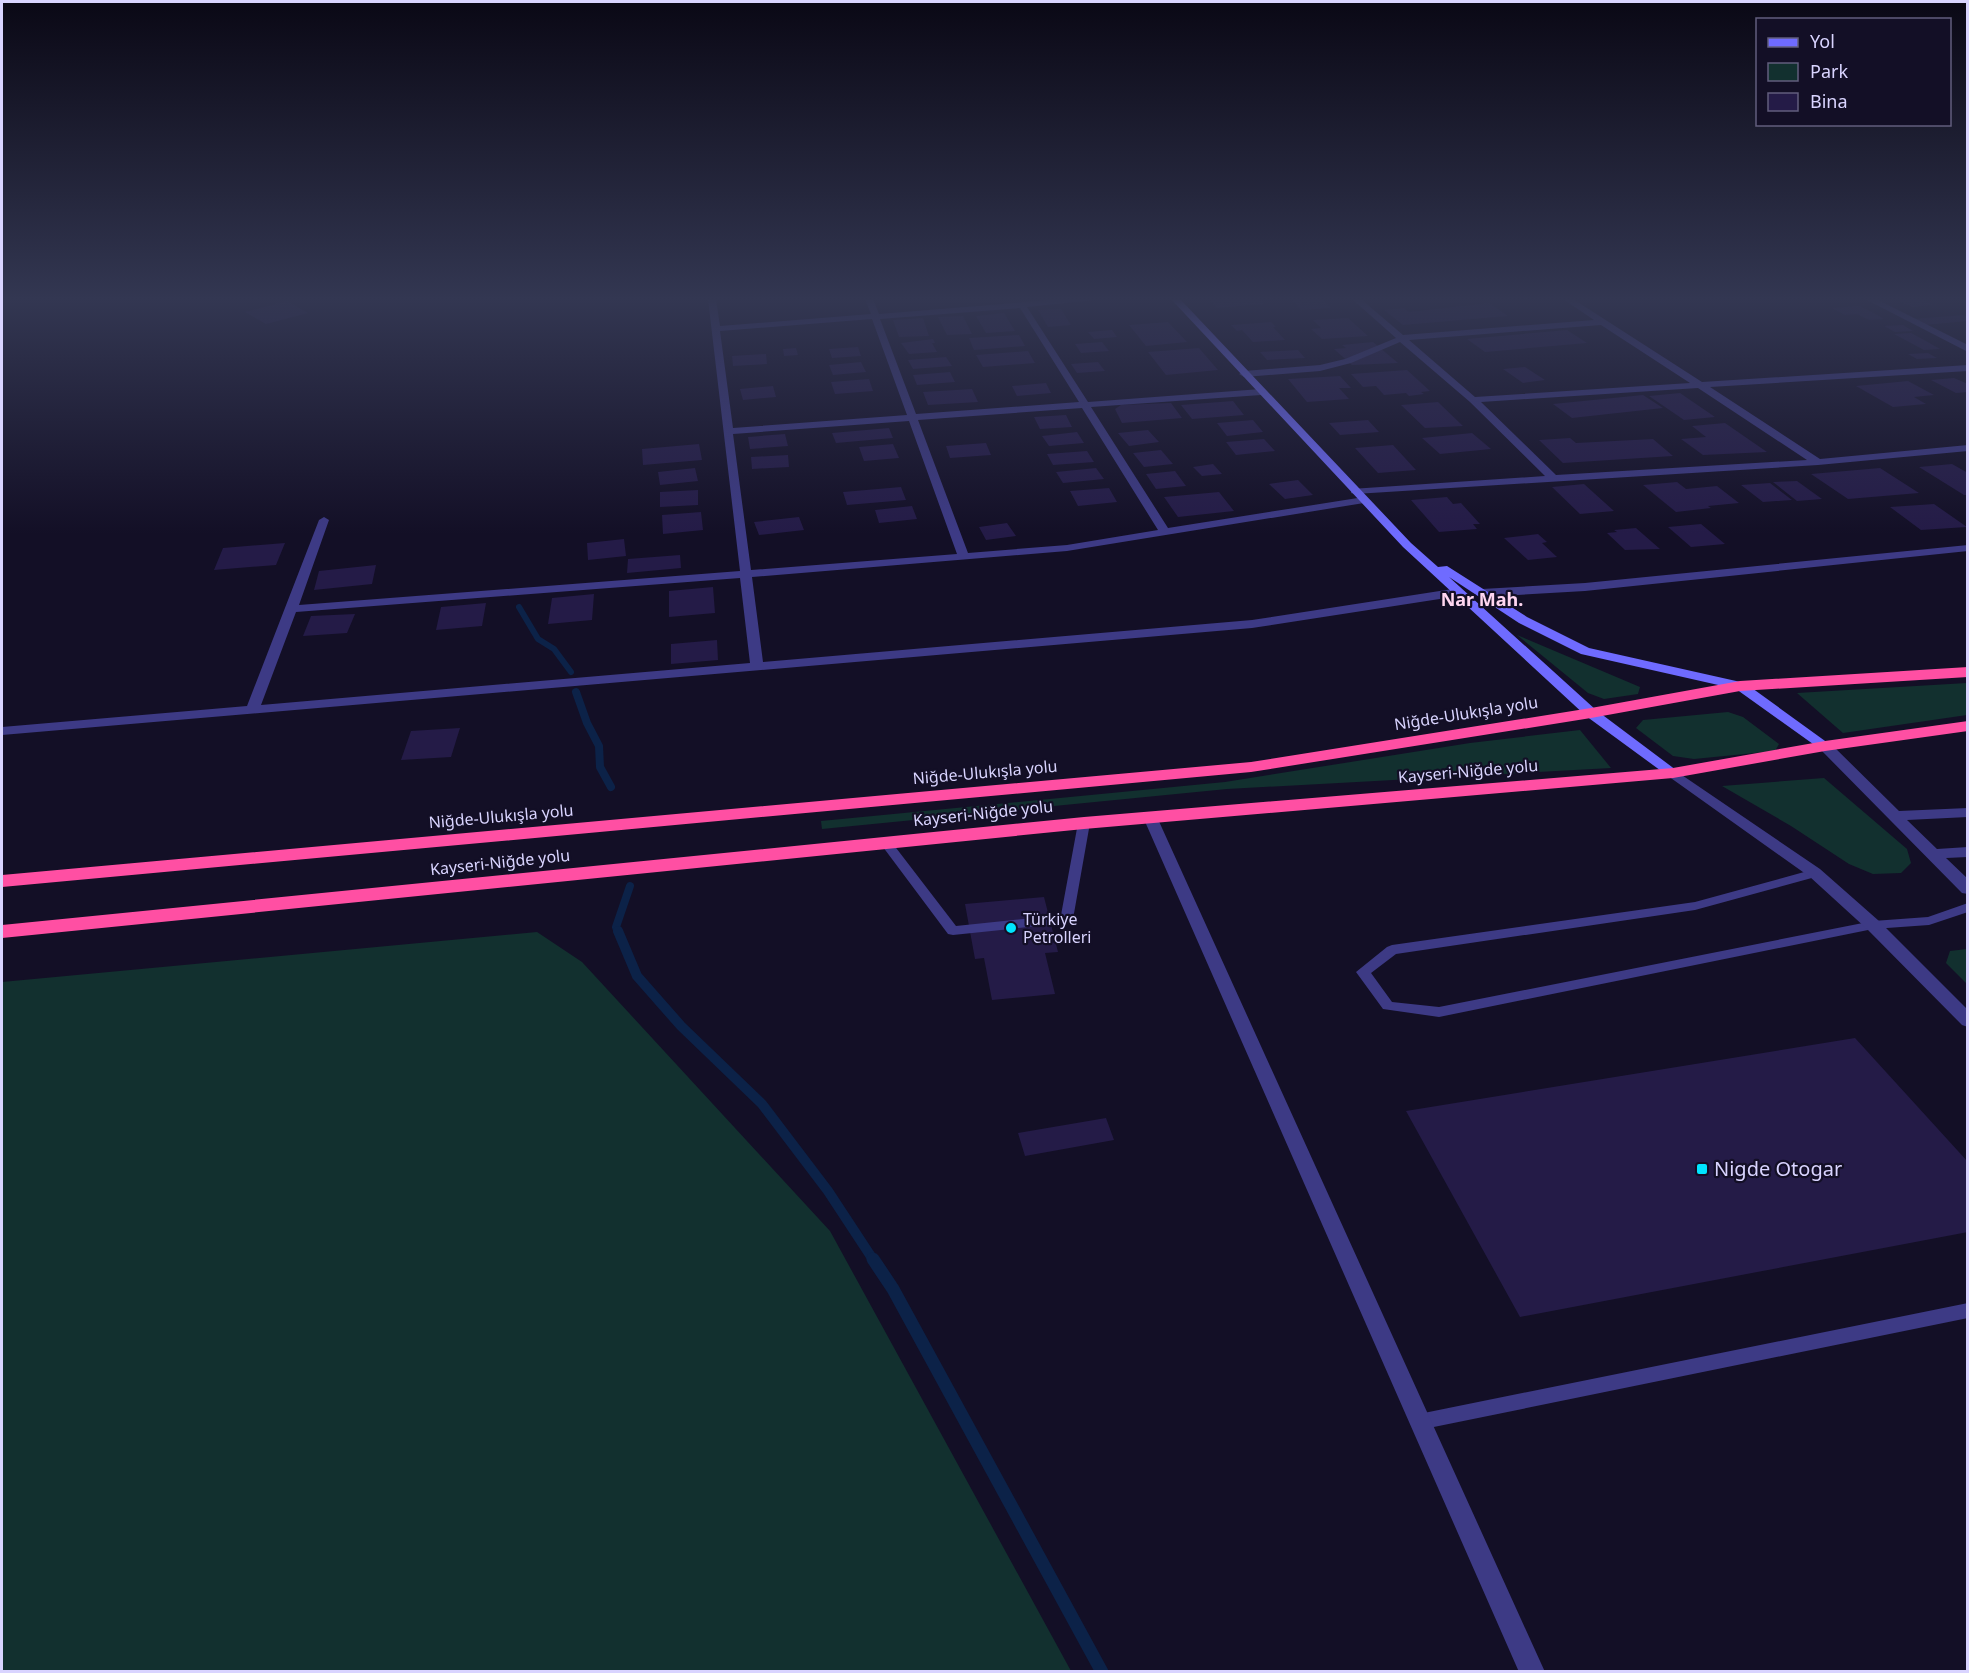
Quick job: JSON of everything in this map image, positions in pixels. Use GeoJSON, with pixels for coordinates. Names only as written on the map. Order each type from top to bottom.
{"type":"FeatureCollection","features":[{"type":"Feature","properties":{"kind":"highway","name":"Niğde-Ulukışla yolu"},"geometry":{"type":"LineString","coordinates":[[2,881],[1251,767],[1591,713],[1740,686],[1968,672]]}},
{"type":"Feature","properties":{"kind":"highway","name":"Kayseri-Niğde yolu"},"geometry":{"type":"LineString","coordinates":[[2,932],[1083,823],[1673,773],[1825,746],[1968,726]]}},
{"type":"Feature","properties":{"kind":"street"},"geometry":{"type":"LineString","coordinates":[[722,377],[757,666]]}},
{"type":"Feature","properties":{"kind":"street"},"geometry":{"type":"LineString","coordinates":[[897,377],[964,557]]}},
{"type":"Feature","properties":{"kind":"street"},"geometry":{"type":"LineString","coordinates":[[1068,377],[1165,532]]}},
{"type":"Feature","properties":{"kind":"street"},"geometry":{"type":"LineString","coordinates":[[1247,377],[1407,545],[1591,713],[1815,873],[1873,925],[1968,1021]]}},
{"type":"Feature","properties":{"kind":"street"},"geometry":{"type":"LineString","coordinates":[[1447,377],[1554,479]]}},
{"type":"Feature","properties":{"kind":"street"},"geometry":{"type":"LineString","coordinates":[[1687,377],[1818,462]]}},
{"type":"Feature","properties":{"kind":"street"},"geometry":{"type":"LineString","coordinates":[[1473,400],[1824,377]]}},
{"type":"Feature","properties":{"kind":"street"},"geometry":{"type":"LineString","coordinates":[[728,431],[1261,392]]}},
{"type":"Feature","properties":{"kind":"street"},"geometry":{"type":"LineString","coordinates":[[1355,491],[1818,462],[1968,448]]}},
{"type":"Feature","properties":{"kind":"street"},"geometry":{"type":"LineString","coordinates":[[291,609],[1067,548],[1364,500]]}},
{"type":"Feature","properties":{"kind":"street"},"geometry":{"type":"LineString","coordinates":[[253,709],[324,520]]}},
{"type":"Feature","properties":{"kind":"street"},"geometry":{"type":"LineString","coordinates":[[1407,545],[1523,620],[1585,651],[1740,686],[1825,746],[1968,889]]}},
{"type":"Feature","properties":{"kind":"street"},"geometry":{"type":"LineString","coordinates":[[1482,593],[1585,588],[1968,548]]}},
{"type":"Feature","properties":{"kind":"street"},"geometry":{"type":"LineString","coordinates":[[2,731],[1252,624],[1459,592]]}},
{"type":"Feature","properties":{"kind":"street"},"geometry":{"type":"LineString","coordinates":[[1894,816],[1968,812]]}},
{"type":"Feature","properties":{"kind":"street"},"geometry":{"type":"LineString","coordinates":[[1150,817],[1532,1671]]}},
{"type":"Feature","properties":{"kind":"street"},"geometry":{"type":"LineString","coordinates":[[1933,855],[1968,852]]}},
{"type":"Feature","properties":{"kind":"lane"},"geometry":{"type":"LineString","coordinates":[[886,843],[953,931],[1067,919],[1083,823]]}},
{"type":"Feature","properties":{"kind":"lane"},"geometry":{"type":"LineString","coordinates":[[1815,873],[1695,906],[1392,950],[1363,972],[1388,1006],[1439,1012],[1873,925],[1929,921],[1968,907]]}},
{"type":"Feature","properties":{"kind":"lane"},"geometry":{"type":"LineString","coordinates":[[1419,1422],[1968,1310]]}},
{"type":"Feature","properties":{"kind":"green space"},"geometry":{"type":"Polygon","coordinates":[[[1517,635],[1640,687],[1638,694],[1604,699],[1588,693],[1517,635]]]}},
{"type":"Feature","properties":{"kind":"green space"},"geometry":{"type":"Polygon","coordinates":[[[1967,683],[1967,715],[1843,733],[1797,693],[1967,683]]]}},
{"type":"Feature","properties":{"kind":"green space"},"geometry":{"type":"Polygon","coordinates":[[[1728,712],[1743,717],[1779,744],[1775,751],[1694,759],[1673,756],[1636,728],[1643,720],[1728,712]]]}},
{"type":"Feature","properties":{"kind":"green space"},"geometry":{"type":"Polygon","coordinates":[[[1580,730],[1611,768],[1227,789],[822,829],[821,821],[1225,782],[1470,743],[1580,730]]]}},
{"type":"Feature","properties":{"kind":"green space"},"geometry":{"type":"Polygon","coordinates":[[[1824,778],[1907,849],[1911,863],[1901,873],[1873,874],[1849,864],[1791,826],[1722,786],[1824,778]]]}},
{"type":"Feature","properties":{"kind":"green space"},"geometry":{"type":"Polygon","coordinates":[[[537,932],[582,962],[830,1231],[1071,1671],[2,1671],[2,982],[537,932]]]}},
{"type":"Feature","properties":{"kind":"green space"},"geometry":{"type":"Polygon","coordinates":[[[1968,949],[1967,984],[1946,963],[1950,951],[1968,949]]]}},
{"type":"Feature","properties":{"kind":"building"},"geometry":{"type":"Polygon","coordinates":[[[914,377],[953,377],[955,382],[917,385],[914,377]]]}},
{"type":"Feature","properties":{"kind":"building"},"geometry":{"type":"Polygon","coordinates":[[[1341,377],[1351,388],[1339,388],[1349,399],[1307,402],[1288,379],[1341,377]]]}},
{"type":"Feature","properties":{"kind":"building"},"geometry":{"type":"Polygon","coordinates":[[[1354,377],[1415,377],[1430,391],[1409,396],[1406,393],[1384,395],[1376,386],[1363,387],[1354,377]]]}},
{"type":"Feature","properties":{"kind":"building"},"geometry":{"type":"Polygon","coordinates":[[[1515,377],[1540,377],[1545,380],[1523,383],[1515,377]]]}},
{"type":"Feature","properties":{"kind":"building"},"geometry":{"type":"Polygon","coordinates":[[[1954,378],[1968,384],[1968,392],[1956,393],[1931,380],[1954,378]]]}},
{"type":"Feature","properties":{"kind":"building"},"geometry":{"type":"Polygon","coordinates":[[[869,379],[873,391],[835,394],[831,382],[869,379]]]}},
{"type":"Feature","properties":{"kind":"building"},"geometry":{"type":"Polygon","coordinates":[[[1908,381],[1934,395],[1914,397],[1926,404],[1893,407],[1856,386],[1908,381]]]}},
{"type":"Feature","properties":{"kind":"building"},"geometry":{"type":"Polygon","coordinates":[[[1046,383],[1051,393],[1017,396],[1012,386],[1046,383]]]}},
{"type":"Feature","properties":{"kind":"building"},"geometry":{"type":"Polygon","coordinates":[[[773,386],[776,397],[743,400],[740,389],[773,386]]]}},
{"type":"Feature","properties":{"kind":"building"},"geometry":{"type":"Polygon","coordinates":[[[972,389],[978,402],[928,405],[923,392],[972,389]]]}},
{"type":"Feature","properties":{"kind":"building"},"geometry":{"type":"Polygon","coordinates":[[[1680,393],[1715,417],[1684,420],[1649,396],[1680,393]]]}},
{"type":"Feature","properties":{"kind":"building"},"geometry":{"type":"Polygon","coordinates":[[[1643,395],[1663,408],[1572,418],[1553,404],[1643,395]]]}},
{"type":"Feature","properties":{"kind":"building"},"geometry":{"type":"Polygon","coordinates":[[[1233,401],[1244,415],[1192,419],[1181,405],[1233,401]]]}},
{"type":"Feature","properties":{"kind":"building"},"geometry":{"type":"Polygon","coordinates":[[[1438,402],[1463,426],[1425,428],[1401,405],[1438,402]]]}},
{"type":"Feature","properties":{"kind":"building"},"geometry":{"type":"Polygon","coordinates":[[[1171,403],[1182,418],[1122,423],[1115,409],[1121,405],[1171,403]]]}},
{"type":"Feature","properties":{"kind":"building"},"geometry":{"type":"Polygon","coordinates":[[[1066,415],[1072,427],[1040,429],[1034,417],[1066,415]]]}},
{"type":"Feature","properties":{"kind":"building"},"geometry":{"type":"Polygon","coordinates":[[[1253,420],[1263,432],[1227,436],[1217,423],[1253,420]]]}},
{"type":"Feature","properties":{"kind":"building"},"geometry":{"type":"Polygon","coordinates":[[[1368,420],[1379,432],[1340,435],[1329,423],[1368,420]]]}},
{"type":"Feature","properties":{"kind":"building"},"geometry":{"type":"Polygon","coordinates":[[[1725,423],[1767,452],[1703,455],[1681,439],[1706,437],[1692,426],[1725,423]]]}},
{"type":"Feature","properties":{"kind":"building"},"geometry":{"type":"Polygon","coordinates":[[[889,428],[893,438],[836,443],[832,433],[889,428]]]}},
{"type":"Feature","properties":{"kind":"building"},"geometry":{"type":"Polygon","coordinates":[[[1148,430],[1159,442],[1129,446],[1118,433],[1148,430]]]}},
{"type":"Feature","properties":{"kind":"building"},"geometry":{"type":"Polygon","coordinates":[[[1077,432],[1084,443],[1049,446],[1042,436],[1077,432]]]}},
{"type":"Feature","properties":{"kind":"building"},"geometry":{"type":"Polygon","coordinates":[[[1472,433],[1491,449],[1440,454],[1422,438],[1472,433]]]}},
{"type":"Feature","properties":{"kind":"building"},"geometry":{"type":"Polygon","coordinates":[[[785,434],[788,446],[750,449],[748,437],[785,434]]]}},
{"type":"Feature","properties":{"kind":"building"},"geometry":{"type":"Polygon","coordinates":[[[1570,438],[1576,443],[1653,439],[1673,456],[1563,463],[1539,440],[1570,438]]]}},
{"type":"Feature","properties":{"kind":"building"},"geometry":{"type":"Polygon","coordinates":[[[1264,439],[1275,451],[1236,455],[1226,442],[1264,439]]]}},
{"type":"Feature","properties":{"kind":"building"},"geometry":{"type":"Polygon","coordinates":[[[986,443],[991,455],[950,458],[946,446],[986,443]]]}},
{"type":"Feature","properties":{"kind":"building"},"geometry":{"type":"Polygon","coordinates":[[[699,444],[702,460],[643,465],[642,449],[699,444]]]}},
{"type":"Feature","properties":{"kind":"building"},"geometry":{"type":"Polygon","coordinates":[[[893,444],[899,458],[864,461],[859,447],[893,444]]]}},
{"type":"Feature","properties":{"kind":"building"},"geometry":{"type":"Polygon","coordinates":[[[1393,445],[1416,470],[1378,473],[1355,448],[1393,445]]]}},
{"type":"Feature","properties":{"kind":"building"},"geometry":{"type":"Polygon","coordinates":[[[1161,450],[1173,464],[1144,467],[1133,453],[1161,450]]]}},
{"type":"Feature","properties":{"kind":"building"},"geometry":{"type":"Polygon","coordinates":[[[1087,451],[1094,462],[1053,465],[1047,454],[1087,451]]]}},
{"type":"Feature","properties":{"kind":"building"},"geometry":{"type":"Polygon","coordinates":[[[788,455],[789,467],[752,469],[751,457],[788,455]]]}},
{"type":"Feature","properties":{"kind":"building"},"geometry":{"type":"Polygon","coordinates":[[[1213,464],[1222,474],[1202,476],[1193,467],[1213,464]]]}},
{"type":"Feature","properties":{"kind":"building"},"geometry":{"type":"Polygon","coordinates":[[[1952,464],[1968,473],[1968,495],[1964,495],[1919,467],[1952,464]]]}},
{"type":"Feature","properties":{"kind":"building"},"geometry":{"type":"Polygon","coordinates":[[[695,468],[698,481],[660,485],[658,472],[695,468]]]}},
{"type":"Feature","properties":{"kind":"building"},"geometry":{"type":"Polygon","coordinates":[[[1096,468],[1104,479],[1063,483],[1056,472],[1096,468]]]}},
{"type":"Feature","properties":{"kind":"building"},"geometry":{"type":"Polygon","coordinates":[[[1880,468],[1919,493],[1848,499],[1811,474],[1880,468]]]}},
{"type":"Feature","properties":{"kind":"building"},"geometry":{"type":"Polygon","coordinates":[[[1175,471],[1186,486],[1156,489],[1146,474],[1175,471]]]}},
{"type":"Feature","properties":{"kind":"building"},"geometry":{"type":"Polygon","coordinates":[[[1298,480],[1313,495],[1285,499],[1269,484],[1298,480]]]}},
{"type":"Feature","properties":{"kind":"building"},"geometry":{"type":"Polygon","coordinates":[[[1797,481],[1822,499],[1797,501],[1773,482],[1797,481]]]}},
{"type":"Feature","properties":{"kind":"building"},"geometry":{"type":"Polygon","coordinates":[[[1677,482],[1686,489],[1717,486],[1739,503],[1676,512],[1643,485],[1677,482]]]}},
{"type":"Feature","properties":{"kind":"building"},"geometry":{"type":"Polygon","coordinates":[[[1770,483],[1792,500],[1763,502],[1741,485],[1770,483]]]}},
{"type":"Feature","properties":{"kind":"building"},"geometry":{"type":"Polygon","coordinates":[[[1584,484],[1614,511],[1580,514],[1552,487],[1584,484]]]}},
{"type":"Feature","properties":{"kind":"building"},"geometry":{"type":"Polygon","coordinates":[[[901,487],[906,500],[847,505],[843,492],[901,487]]]}},
{"type":"Feature","properties":{"kind":"building"},"geometry":{"type":"Polygon","coordinates":[[[1109,488],[1117,502],[1078,506],[1070,491],[1109,488]]]}},
{"type":"Feature","properties":{"kind":"building"},"geometry":{"type":"Polygon","coordinates":[[[698,490],[698,505],[660,507],[660,492],[698,490]]]}},
{"type":"Feature","properties":{"kind":"building"},"geometry":{"type":"Polygon","coordinates":[[[1219,492],[1234,511],[1178,517],[1164,497],[1219,492]]]}},
{"type":"Feature","properties":{"kind":"building"},"geometry":{"type":"Polygon","coordinates":[[[1447,497],[1453,504],[1461,503],[1480,524],[1473,524],[1477,529],[1439,532],[1411,500],[1447,497]]]}},
{"type":"Feature","properties":{"kind":"building"},"geometry":{"type":"Polygon","coordinates":[[[1934,504],[1967,527],[1921,530],[1890,507],[1934,504]]]}},
{"type":"Feature","properties":{"kind":"building"},"geometry":{"type":"Polygon","coordinates":[[[912,506],[917,519],[879,523],[875,510],[912,506]]]}},
{"type":"Feature","properties":{"kind":"building"},"geometry":{"type":"Polygon","coordinates":[[[701,512],[703,530],[663,534],[662,515],[701,512]]]}},
{"type":"Feature","properties":{"kind":"building"},"geometry":{"type":"Polygon","coordinates":[[[799,517],[804,530],[759,535],[754,522],[799,517]]]}},
{"type":"Feature","properties":{"kind":"building"},"geometry":{"type":"Polygon","coordinates":[[[1007,523],[1016,536],[986,540],[979,527],[1007,523]]]}},
{"type":"Feature","properties":{"kind":"building"},"geometry":{"type":"Polygon","coordinates":[[[1701,524],[1725,544],[1691,547],[1668,527],[1701,524]]]}},
{"type":"Feature","properties":{"kind":"building"},"geometry":{"type":"Polygon","coordinates":[[[1636,528],[1660,549],[1625,550],[1607,533],[1636,528]]]}},
{"type":"Feature","properties":{"kind":"building"},"geometry":{"type":"Polygon","coordinates":[[[1538,534],[1547,542],[1542,543],[1557,557],[1528,560],[1504,538],[1538,534]]]}},
{"type":"Feature","properties":{"kind":"building"},"geometry":{"type":"Polygon","coordinates":[[[624,539],[626,556],[588,560],[587,543],[624,539]]]}},
{"type":"Feature","properties":{"kind":"building"},"geometry":{"type":"Polygon","coordinates":[[[285,543],[276,565],[214,570],[223,548],[285,543]]]}},
{"type":"Feature","properties":{"kind":"building"},"geometry":{"type":"Polygon","coordinates":[[[680,555],[681,568],[627,573],[628,559],[680,555]]]}},
{"type":"Feature","properties":{"kind":"building"},"geometry":{"type":"Polygon","coordinates":[[[376,565],[372,584],[314,590],[319,571],[376,565]]]}},
{"type":"Feature","properties":{"kind":"building"},"geometry":{"type":"Polygon","coordinates":[[[713,587],[715,613],[669,617],[669,591],[713,587]]]}},
{"type":"Feature","properties":{"kind":"building"},"geometry":{"type":"Polygon","coordinates":[[[594,594],[592,620],[548,624],[552,598],[594,594]]]}},
{"type":"Feature","properties":{"kind":"building"},"geometry":{"type":"Polygon","coordinates":[[[486,603],[482,626],[436,630],[441,607],[486,603]]]}},
{"type":"Feature","properties":{"kind":"building"},"geometry":{"type":"Polygon","coordinates":[[[355,614],[347,633],[303,636],[311,616],[355,614]]]}},
{"type":"Feature","properties":{"kind":"building"},"geometry":{"type":"Polygon","coordinates":[[[717,640],[718,660],[671,664],[671,644],[717,640]]]}},
{"type":"Feature","properties":{"kind":"building"},"geometry":{"type":"Polygon","coordinates":[[[460,728],[451,757],[401,760],[411,731],[460,728]]]}},
{"type":"Feature","properties":{"kind":"building","name":"Türkiye Petrolleri"},"geometry":{"type":"Polygon","coordinates":[[[1044,897],[1058,952],[1045,953],[1055,994],[992,1000],[984,958],[975,959],[965,904],[1044,897]]]}},
{"type":"Feature","properties":{"kind":"building"},"geometry":{"type":"Polygon","coordinates":[[[1855,1038],[1968,1162],[1968,1232],[1520,1317],[1406,1111],[1855,1038]]]}},
{"type":"Feature","properties":{"kind":"building"},"geometry":{"type":"Polygon","coordinates":[[[1106,1118],[1114,1140],[1025,1156],[1018,1133],[1106,1118]]]}},
{"type":"Feature","properties":{"kind":"waterway"},"geometry":{"type":"LineString","coordinates":[[519,607],[538,639],[554,649],[571,672]]}},
{"type":"Feature","properties":{"kind":"waterway"},"geometry":{"type":"LineString","coordinates":[[576,692],[587,723],[599,746],[600,767],[611,787]]}},
{"type":"Feature","properties":{"kind":"waterway"},"geometry":{"type":"LineString","coordinates":[[618,933],[616,927],[630,886]]}},
{"type":"Feature","properties":{"kind":"waterway"},"geometry":{"type":"LineString","coordinates":[[618,931],[637,976],[681,1026],[762,1104],[828,1191],[874,1261]]}},
{"type":"Feature","properties":{"kind":"waterway"},"geometry":{"type":"LineString","coordinates":[[873,1259],[893,1289],[1102,1672]]}},
{"type":"Feature","properties":{"kind":"place","name":"Türkiye Petrolleri"},"geometry":{"type":"Point","coordinates":[1011,928]}},
{"type":"Feature","properties":{"kind":"place","name":"Nigde Otogar"},"geometry":{"type":"Point","coordinates":[1702,1169]}},
{"type":"Feature","properties":{"kind":"district","name":"Nar Mah."},"geometry":{"type":"Point","coordinates":[1482,600]}}]}
